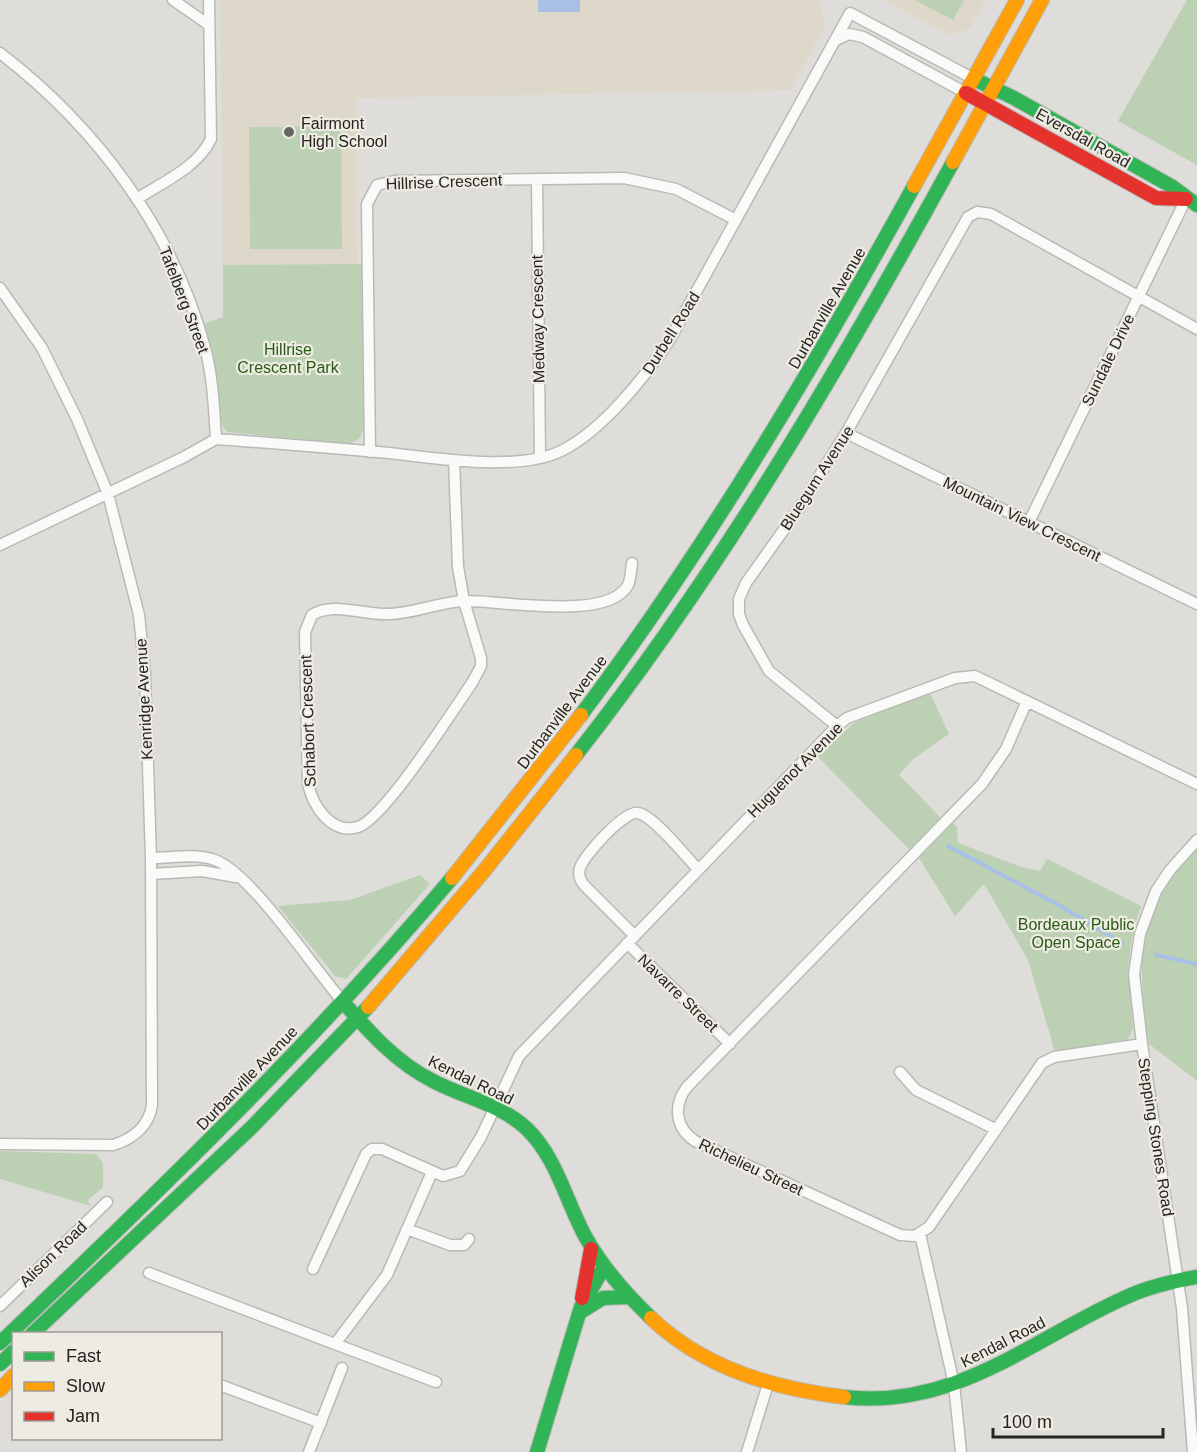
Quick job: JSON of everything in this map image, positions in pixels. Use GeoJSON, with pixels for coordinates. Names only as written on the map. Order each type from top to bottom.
{"type":"FeatureCollection","features":[{"type":"Feature","properties":{"kind":"main road","name":"Durbanville Avenue"},"geometry":{"type":"LineString","coordinates":[[0,1343],[238,1112],[344,1003],[502,817],[582,713],[672,589],[730,502],[825,346],[1017,0]]}},
{"type":"Feature","properties":{"kind":"main road"},"geometry":{"type":"LineString","coordinates":[[34,1332],[231,1146],[358,1018],[457,905],[550,791],[689,601],[817,402],[1042,0]]}},
{"type":"Feature","properties":{"kind":"main road","name":"Eversdal Road"},"geometry":{"type":"LineString","coordinates":[[974,79],[1171,186],[1192,202]]}},
{"type":"Feature","properties":{"kind":"main road","name":"Eversdal Road"},"geometry":{"type":"LineString","coordinates":[[966,93],[1156,198],[1192,202]]}},
{"type":"Feature","properties":{"kind":"main road","name":"Kendal Road"},"geometry":{"type":"LineString","coordinates":[[344,1003],[395,1056],[421,1075],[516,1120],[535,1137],[591,1249],[628,1297],[659,1326],[695,1352],[717,1364],[768,1384],[806,1394],[865,1398],[908,1394],[954,1384],[1001,1364],[1132,1292],[1178,1279],[1197,1277]]}},
{"type":"Feature","properties":{"kind":"main road"},"geometry":{"type":"LineString","coordinates":[[537,1452],[580,1311],[591,1249]]}},
{"type":"Feature","properties":{"kind":"main road"},"geometry":{"type":"LineString","coordinates":[[52,1332],[88,1290],[111,1257]]}},
{"type":"Feature","properties":{"kind":"main road"},"geometry":{"type":"LineString","coordinates":[[580,1311],[604,1267]]}},
{"type":"Feature","properties":{"kind":"main road"},"geometry":{"type":"LineString","coordinates":[[580,1311],[600,1298],[617,1295],[628,1297]]}},
{"type":"Feature","properties":{"kind":"main road"},"geometry":{"type":"LineString","coordinates":[[0,1364],[12,1353]]}},
{"type":"Feature","properties":{"kind":"main road"},"geometry":{"type":"LineString","coordinates":[[0,1390],[12,1377]]}},
{"type":"Feature","properties":{"kind":"street"},"geometry":{"type":"LineString","coordinates":[[173,0],[209,25]]}},
{"type":"Feature","properties":{"kind":"street"},"geometry":{"type":"LineString","coordinates":[[137,199],[204,154],[212,139],[209,0]]}},
{"type":"Feature","properties":{"kind":"street","name":"Durbell Road"},"geometry":{"type":"LineString","coordinates":[[216,439],[454,459],[517,461],[540,458],[569,447],[638,385],[669,341],[850,13],[974,79]]}},
{"type":"Feature","properties":{"kind":"street"},"geometry":{"type":"LineString","coordinates":[[836,40],[849,34],[863,37],[966,93]]}},
{"type":"Feature","properties":{"kind":"street","name":"Tafelberg Street"},"geometry":{"type":"LineString","coordinates":[[0,53],[72,115],[107,157],[137,199],[170,258],[205,348],[212,387],[216,439]]}},
{"type":"Feature","properties":{"kind":"street","name":"Hillrise Crescent"},"geometry":{"type":"LineString","coordinates":[[370,452],[367,204],[372,190],[383,183],[624,178],[687,193],[736,220]]}},
{"type":"Feature","properties":{"kind":"street","name":"Medway Crescent"},"geometry":{"type":"LineString","coordinates":[[537,179],[540,458]]}},
{"type":"Feature","properties":{"kind":"street","name":"Sundale Drive"},"geometry":{"type":"LineString","coordinates":[[1029,522],[1139,297],[1192,202]]}},
{"type":"Feature","properties":{"kind":"street","name":"Bluegum Avenue"},"geometry":{"type":"LineString","coordinates":[[837,726],[769,671],[743,625],[738,607],[746,583],[800,507],[846,433],[965,222],[977,212],[991,214],[1139,297]]}},
{"type":"Feature","properties":{"kind":"street","name":"Kenridge Avenue"},"geometry":{"type":"LineString","coordinates":[[0,288],[52,367],[108,494],[133,588],[142,644],[151,858],[152,1105],[148,1120],[135,1134],[119,1143],[107,1145],[0,1144]]}},
{"type":"Feature","properties":{"kind":"street"},"geometry":{"type":"LineString","coordinates":[[1139,297],[1197,329]]}},
{"type":"Feature","properties":{"kind":"street","name":"Mountain View Crescent"},"geometry":{"type":"LineString","coordinates":[[846,433],[1197,604]]}},
{"type":"Feature","properties":{"kind":"street"},"geometry":{"type":"LineString","coordinates":[[0,545],[216,439]]}},
{"type":"Feature","properties":{"kind":"street","name":"Schabort Crescent"},"geometry":{"type":"LineString","coordinates":[[454,459],[456,543],[464,601],[478,641],[481,658],[479,673],[403,780],[371,818],[359,826],[338,826],[330,822],[314,804],[308,784],[305,632],[309,619],[317,612],[327,609],[402,614],[464,601],[549,607],[584,605],[610,598],[623,591],[630,580],[632,562]]}},
{"type":"Feature","properties":{"kind":"street","name":"Huguenot Avenue"},"geometry":{"type":"LineString","coordinates":[[432,1172],[448,1176],[460,1171],[494,1109],[519,1056],[630,939],[847,718],[962,676],[980,678],[1197,784]]}},
{"type":"Feature","properties":{"kind":"street","name":"Richelieu Street"},"geometry":{"type":"LineString","coordinates":[[920,1234],[910,1237],[900,1234],[689,1137],[678,1120],[680,1099],[687,1087],[982,784],[1006,749],[1027,701]]}},
{"type":"Feature","properties":{"kind":"street","name":"Navarre Street"},"geometry":{"type":"LineString","coordinates":[[698,869],[648,817],[636,812],[622,818],[584,861],[579,876],[630,939],[729,1044]]}},
{"type":"Feature","properties":{"kind":"street","name":"Stepping Stones Road"},"geometry":{"type":"LineString","coordinates":[[1193,1452],[1178,1279],[1142,1044],[1134,974],[1137,946],[1144,919],[1156,891],[1170,870],[1197,840]]}},
{"type":"Feature","properties":{"kind":"street","name":"Kendal Road"},"geometry":{"type":"LineString","coordinates":[[151,858],[209,858],[222,863],[249,886],[344,1003]]}},
{"type":"Feature","properties":{"kind":"street"},"geometry":{"type":"LineString","coordinates":[[151,874],[202,872],[239,878]]}},
{"type":"Feature","properties":{"kind":"street"},"geometry":{"type":"LineString","coordinates":[[961,1452],[954,1384],[920,1234],[929,1227],[1035,1070],[1046,1060],[1142,1044]]}},
{"type":"Feature","properties":{"kind":"street"},"geometry":{"type":"LineString","coordinates":[[900,1072],[916,1090],[995,1129]]}},
{"type":"Feature","properties":{"kind":"street"},"geometry":{"type":"LineString","coordinates":[[313,1269],[363,1157],[369,1151],[382,1149],[432,1172],[387,1275],[335,1344]]}},
{"type":"Feature","properties":{"kind":"street","name":"Alison Road"},"geometry":{"type":"LineString","coordinates":[[0,1306],[106,1202]]}},
{"type":"Feature","properties":{"kind":"street"},"geometry":{"type":"LineString","coordinates":[[407,1229],[450,1245],[464,1245],[469,1239]]}},
{"type":"Feature","properties":{"kind":"street"},"geometry":{"type":"LineString","coordinates":[[149,1273],[436,1382]]}},
{"type":"Feature","properties":{"kind":"street"},"geometry":{"type":"LineString","coordinates":[[309,1452],[342,1368]]}},
{"type":"Feature","properties":{"kind":"street"},"geometry":{"type":"LineString","coordinates":[[747,1452],[768,1384]]}},
{"type":"Feature","properties":{"kind":"street"},"geometry":{"type":"LineString","coordinates":[[222,1386],[321,1423]]}},
{"type":"Feature","properties":{"kind":"shaded area","name":"Fairmont High School"},"geometry":{"type":"Polygon","coordinates":[[[220,0],[819,0],[825,25],[791,90],[356,98],[357,264],[223,265],[220,0]]]}},
{"type":"Feature","properties":{"kind":"shaded area"},"geometry":{"type":"Polygon","coordinates":[[[884,0],[985,0],[970,29],[948,35],[884,0]]]}},
{"type":"Feature","properties":{"kind":"green space"},"geometry":{"type":"Polygon","coordinates":[[[915,0],[964,0],[953,20],[915,0]]]}},
{"type":"Feature","properties":{"kind":"green space"},"geometry":{"type":"Polygon","coordinates":[[[1187,0],[1197,0],[1197,165],[1118,121],[1187,0]]]}},
{"type":"Feature","properties":{"kind":"green space"},"geometry":{"type":"Polygon","coordinates":[[[341,126],[342,249],[250,249],[249,127],[341,126]]]}},
{"type":"Feature","properties":{"kind":"green space","name":"Hillrise Crescent Park"},"geometry":{"type":"Polygon","coordinates":[[[362,264],[364,426],[360,438],[349,444],[227,432],[222,425],[203,324],[223,317],[223,265],[362,264]]]}},
{"type":"Feature","properties":{"kind":"green space"},"geometry":{"type":"Polygon","coordinates":[[[930,693],[949,734],[912,760],[899,775],[941,818],[910,850],[816,755],[857,721],[930,693]]]}},
{"type":"Feature","properties":{"kind":"green space","name":"Bordeaux Public Open Space"},"geometry":{"type":"Polygon","coordinates":[[[953,823],[957,827],[958,843],[1021,867],[1040,871],[1047,859],[1141,906],[1133,931],[1128,966],[1133,1029],[1128,1039],[1055,1052],[1028,960],[984,884],[955,916],[919,858],[953,823]]]}},
{"type":"Feature","properties":{"kind":"green space","name":"Bordeaux Public Open Space"},"geometry":{"type":"Polygon","coordinates":[[[1197,849],[1197,1081],[1149,1044],[1142,988],[1142,963],[1151,917],[1177,872],[1197,849]]]}},
{"type":"Feature","properties":{"kind":"green space"},"geometry":{"type":"Polygon","coordinates":[[[420,875],[430,884],[346,979],[335,976],[278,906],[350,900],[420,875]]]}},
{"type":"Feature","properties":{"kind":"green space"},"geometry":{"type":"Polygon","coordinates":[[[0,1151],[96,1154],[103,1163],[103,1187],[88,1200],[91,1206],[0,1179],[0,1151]]]}},
{"type":"Feature","properties":{"kind":"water"},"geometry":{"type":"Polygon","coordinates":[[[538,0],[580,0],[580,12],[538,12],[538,0]]]}},
{"type":"Feature","properties":{"kind":"waterway"},"geometry":{"type":"LineString","coordinates":[[948,846],[1064,908],[1122,943]]}},
{"type":"Feature","properties":{"kind":"waterway"},"geometry":{"type":"LineString","coordinates":[[1156,955],[1197,964]]}},
{"type":"Feature","properties":{"kind":"traffic: fast"},"geometry":{"type":"LineString","coordinates":[[974,79],[1014,98],[1171,186],[1197,205]]}},
{"type":"Feature","properties":{"kind":"traffic: fast"},"geometry":{"type":"LineString","coordinates":[[576,755],[629,685],[729,540],[867,316],[953,162]]}},
{"type":"Feature","properties":{"kind":"traffic: fast"},"geometry":{"type":"LineString","coordinates":[[581,715],[672,588],[756,457],[837,322],[914,186]]}},
{"type":"Feature","properties":{"kind":"traffic: fast"},"geometry":{"type":"LineString","coordinates":[[0,1343],[175,1174],[289,1059],[452,878]]}},
{"type":"Feature","properties":{"kind":"traffic: fast"},"geometry":{"type":"LineString","coordinates":[[344,1003],[374,1036],[420,1074],[505,1113],[526,1128],[553,1165],[585,1236],[606,1269],[651,1318]]}},
{"type":"Feature","properties":{"kind":"traffic: fast"},"geometry":{"type":"LineString","coordinates":[[34,1332],[252,1127],[368,1007]]}},
{"type":"Feature","properties":{"kind":"traffic: fast"},"geometry":{"type":"LineString","coordinates":[[537,1452],[581,1307],[604,1267]]}},
{"type":"Feature","properties":{"kind":"traffic: fast"},"geometry":{"type":"LineString","coordinates":[[844,1397],[885,1398],[923,1392],[960,1381],[1028,1349],[1131,1295],[1163,1284],[1197,1277]]}},
{"type":"Feature","properties":{"kind":"traffic: fast"},"geometry":{"type":"LineString","coordinates":[[582,1311],[603,1298],[628,1297]]}},
{"type":"Feature","properties":{"kind":"traffic: fast"},"geometry":{"type":"LineString","coordinates":[[0,1364],[12,1353]]}},
{"type":"Feature","properties":{"kind":"traffic: slow"},"geometry":{"type":"LineString","coordinates":[[914,186],[1017,0]]}},
{"type":"Feature","properties":{"kind":"traffic: slow"},"geometry":{"type":"LineString","coordinates":[[953,162],[1042,0]]}},
{"type":"Feature","properties":{"kind":"traffic: slow"},"geometry":{"type":"LineString","coordinates":[[452,878],[581,715]]}},
{"type":"Feature","properties":{"kind":"traffic: slow"},"geometry":{"type":"LineString","coordinates":[[368,1007],[484,871],[576,755]]}},
{"type":"Feature","properties":{"kind":"traffic: slow"},"geometry":{"type":"LineString","coordinates":[[651,1318],[671,1335],[716,1363],[766,1382],[844,1397]]}},
{"type":"Feature","properties":{"kind":"traffic: slow"},"geometry":{"type":"LineString","coordinates":[[0,1390],[12,1377]]}},
{"type":"Feature","properties":{"kind":"traffic: jam"},"geometry":{"type":"LineString","coordinates":[[966,93],[1156,198],[1186,199]]}},
{"type":"Feature","properties":{"kind":"traffic: jam"},"geometry":{"type":"LineString","coordinates":[[582,1298],[591,1249]]}},
{"type":"Feature","properties":{"kind":"place","name":"Fairmont High School"},"geometry":{"type":"Point","coordinates":[289,132]}}]}
